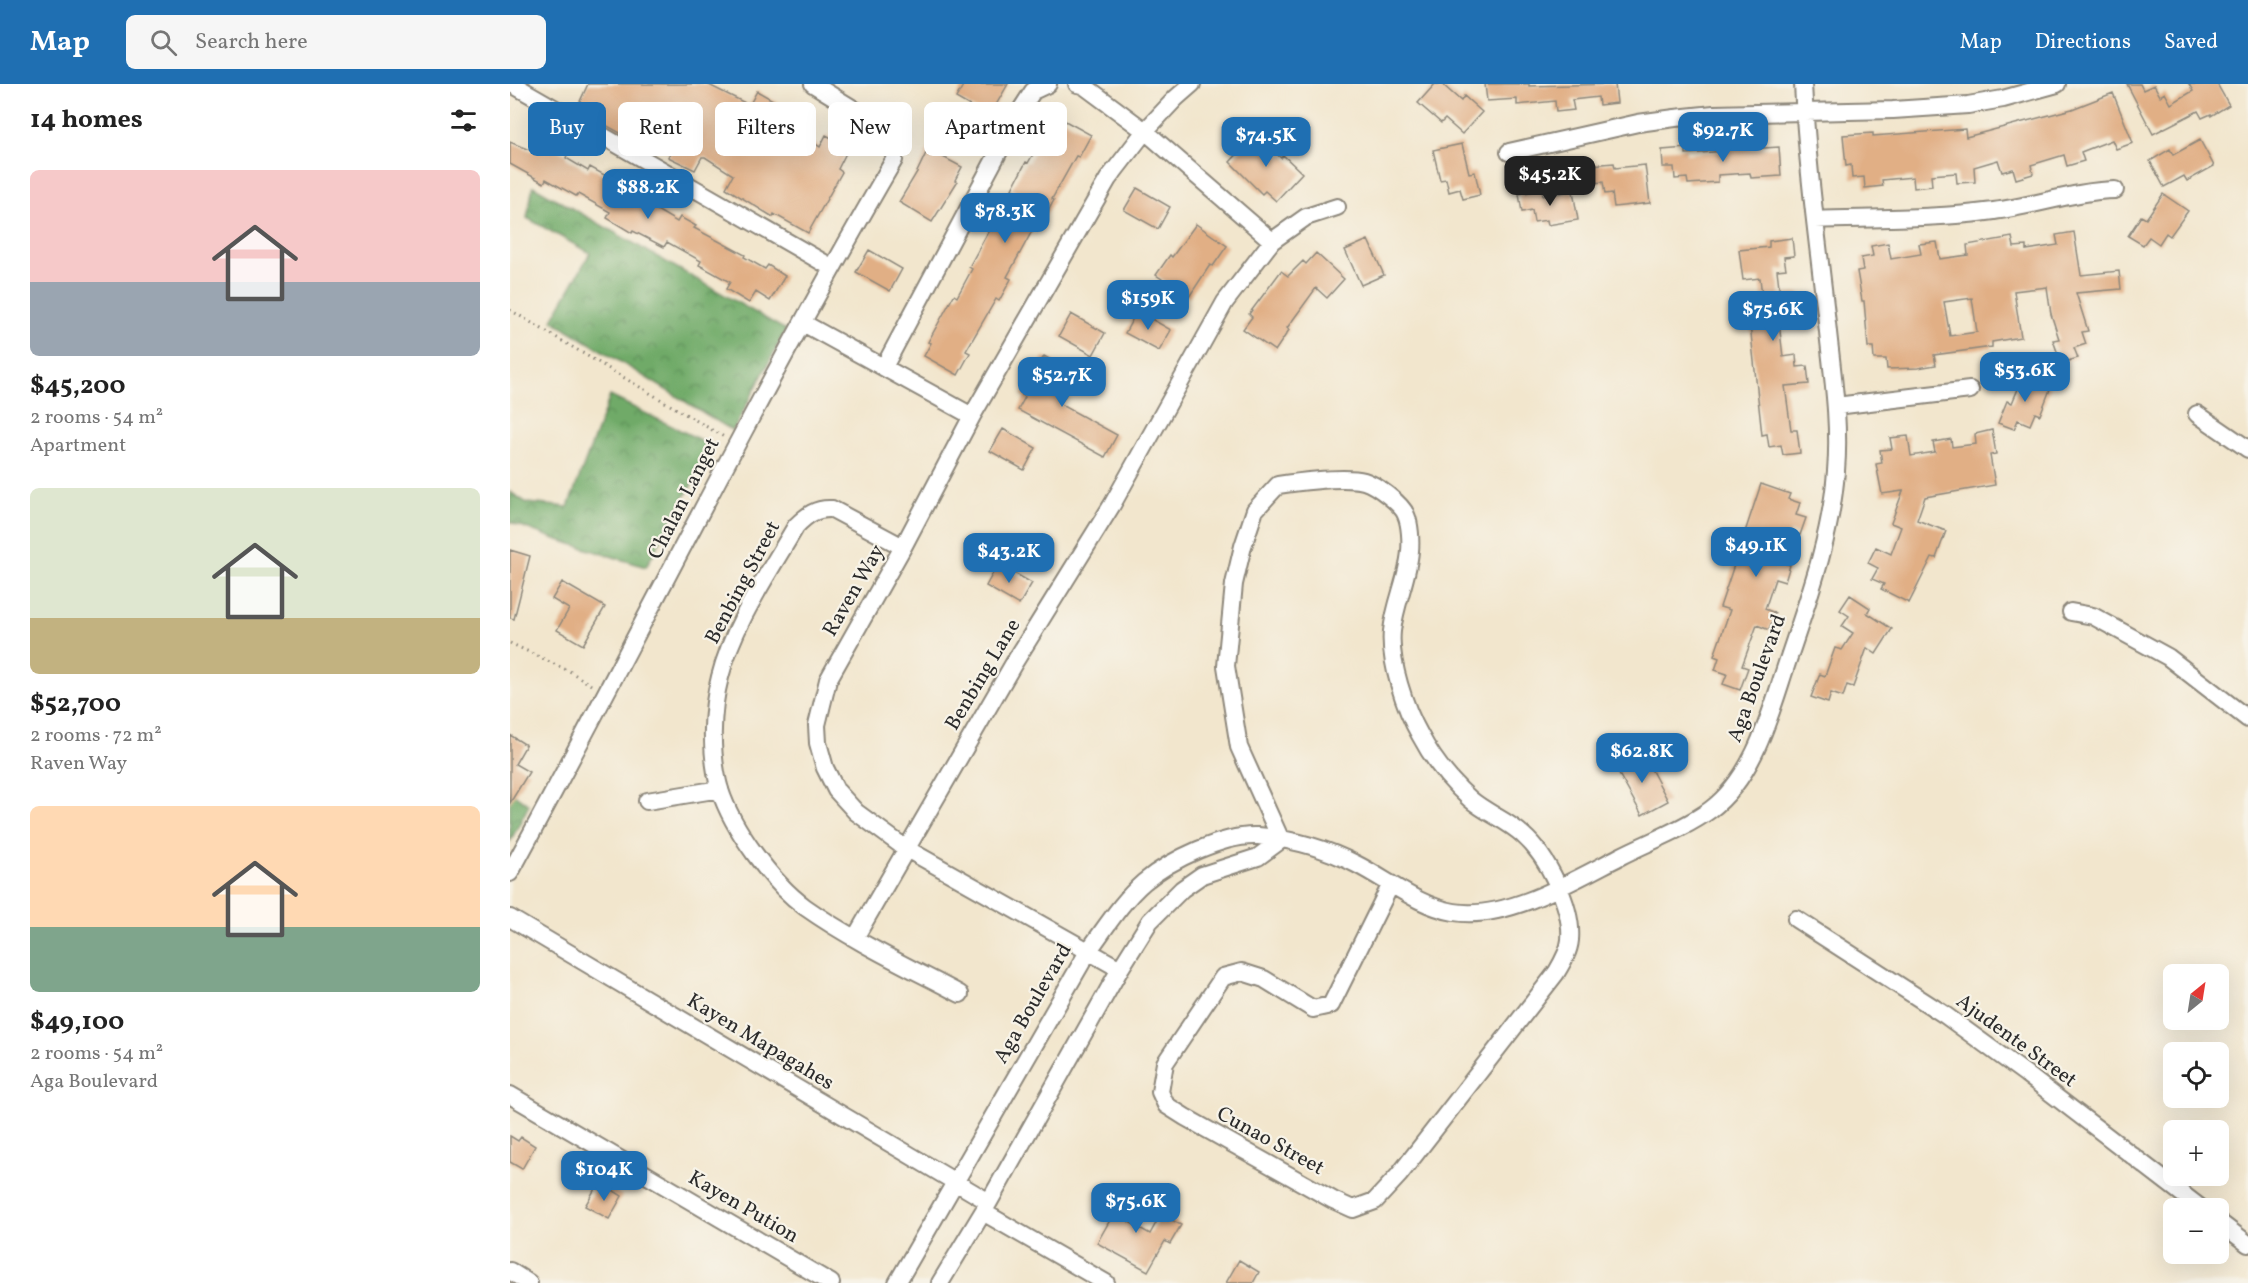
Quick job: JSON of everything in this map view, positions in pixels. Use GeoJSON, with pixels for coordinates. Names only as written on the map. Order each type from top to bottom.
{"type":"FeatureCollection","features":[{"type":"Feature","properties":{"kind":"street"},"geometry":{"type":"LineString","coordinates":[[512,84],[831,267]]}},
{"type":"Feature","properties":{"kind":"street","name":"Chalan Langet"},"geometry":{"type":"LineString","coordinates":[[510,873],[831,267],[894,160],[895,144],[886,129],[813,84]]}},
{"type":"Feature","properties":{"kind":"street"},"geometry":{"type":"LineString","coordinates":[[884,367],[1022,108],[1033,91],[1048,84]]}},
{"type":"Feature","properties":{"kind":"street"},"geometry":{"type":"LineString","coordinates":[[1077,84],[1083,85],[1145,131],[1272,241]]}},
{"type":"Feature","properties":{"kind":"street","name":"Raven Way"},"geometry":{"type":"LineString","coordinates":[[1120,969],[905,848],[856,812],[836,790],[825,768],[818,743],[817,725],[828,680],[903,548],[972,416],[1108,179],[1145,131],[1192,84]]}},
{"type":"Feature","properties":{"kind":"street","name":"Aga Boulevard"},"geometry":{"type":"LineString","coordinates":[[897,1283],[1089,950],[1122,906],[1145,881],[1172,862],[1231,840],[1256,836],[1281,840],[1321,847],[1432,906],[1456,912],[1478,913],[1504,909],[1558,887],[1710,810],[1730,791],[1762,736],[1777,694],[1828,528],[1836,471],[1836,406],[1803,84]]}},
{"type":"Feature","properties":{"kind":"street"},"geometry":{"type":"LineString","coordinates":[[1509,152],[1638,123],[1675,118],[1714,114],[1932,109],[2003,99],[2057,84]]}},
{"type":"Feature","properties":{"kind":"street"},"geometry":{"type":"LineString","coordinates":[[1816,220],[1992,212],[2030,206],[2084,193],[2115,190]]}},
{"type":"Feature","properties":{"kind":"street","name":"Benbing Lane"},"geometry":{"type":"LineString","coordinates":[[855,938],[1014,663],[1112,505],[1225,302],[1272,241],[1306,217],[1337,207]]}},
{"type":"Feature","properties":{"kind":"street"},"geometry":{"type":"LineString","coordinates":[[803,323],[972,416]]}},
{"type":"Feature","properties":{"kind":"street"},"geometry":{"type":"LineString","coordinates":[[1836,406],[1970,390]]}},
{"type":"Feature","properties":{"kind":"street"},"geometry":{"type":"LineString","coordinates":[[2197,414],[2248,449]]}},
{"type":"Feature","properties":{"kind":"street"},"geometry":{"type":"LineString","coordinates":[[940,1283],[986,1207],[1120,969],[1150,921],[1182,889],[1203,875],[1258,857],[1281,840],[1239,747],[1226,666],[1234,584],[1255,510],[1278,484],[1307,481],[1364,481],[1387,494],[1406,514],[1411,548],[1392,631],[1392,654],[1408,711],[1437,765],[1473,801],[1524,835],[1541,855],[1558,887]]}},
{"type":"Feature","properties":{"kind":"street","name":"Benbing Street"},"geometry":{"type":"LineString","coordinates":[[903,548],[832,509],[821,508],[806,515],[796,526],[736,633],[720,676],[713,741],[720,789],[730,813],[761,863],[780,885],[803,906],[855,938],[960,994]]}},
{"type":"Feature","properties":{"kind":"street"},"geometry":{"type":"LineString","coordinates":[[2071,612],[2093,616],[2168,657],[2248,719]]}},
{"type":"Feature","properties":{"kind":"street"},"geometry":{"type":"LineString","coordinates":[[647,801],[720,789]]}},
{"type":"Feature","properties":{"kind":"street","name":"Cunao Street"},"geometry":{"type":"LineString","coordinates":[[1391,884],[1331,1005],[1313,1009],[1264,979],[1242,972],[1223,977],[1165,1063],[1160,1092],[1167,1105],[1185,1117],[1353,1209],[1375,1201],[1399,1175],[1556,973],[1570,942],[1566,908],[1558,887]]}},
{"type":"Feature","properties":{"kind":"street","name":"Kayen Mapagahes"},"geometry":{"type":"LineString","coordinates":[[510,918],[954,1181],[986,1207],[1106,1283]]}},
{"type":"Feature","properties":{"kind":"street","name":"Ajudente Street"},"geometry":{"type":"LineString","coordinates":[[1796,919],[1945,1015],[2188,1198]]}},
{"type":"Feature","properties":{"kind":"street","name":"Kayen Pution"},"geometry":{"type":"LineString","coordinates":[[510,1095],[831,1283]]}},
{"type":"Feature","properties":{"kind":"street"},"geometry":{"type":"LineString","coordinates":[[2229,1229],[2248,1244]]}},
{"type":"Feature","properties":{"kind":"street"},"geometry":{"type":"LineString","coordinates":[[510,1271],[529,1283]]}},
{"type":"Feature","properties":{"kind":"path"},"geometry":{"type":"LineString","coordinates":[[510,310],[736,444]]}},
{"type":"Feature","properties":{"kind":"path"},"geometry":{"type":"LineString","coordinates":[[510,644],[571,672],[606,694]]}},
{"type":"Feature","properties":{"kind":"green space"},"geometry":{"type":"Polygon","coordinates":[[[533,186],[786,330],[733,431],[552,320],[590,253],[527,218],[533,186]]]}},
{"type":"Feature","properties":{"kind":"green space"},"geometry":{"type":"Polygon","coordinates":[[[610,396],[713,446],[646,567],[555,539],[510,522],[510,492],[527,503],[568,507],[610,396]]]}},
{"type":"Feature","properties":{"kind":"green space"},"geometry":{"type":"Polygon","coordinates":[[[510,791],[529,805],[510,842],[510,791]]]}},
{"type":"Feature","properties":{"kind":"building"},"geometry":{"type":"Polygon","coordinates":[[[588,84],[707,84],[743,102],[715,102],[715,156],[816,156],[816,144],[820,147],[826,135],[828,136],[828,156],[844,156],[838,169],[842,172],[808,233],[774,214],[773,217],[726,188],[733,175],[705,157],[702,157],[695,170],[668,157],[703,156],[703,102],[618,102],[618,132],[606,125],[606,102],[580,102],[588,84]]]}},
{"type":"Feature","properties":{"kind":"building"},"geometry":{"type":"Polygon","coordinates":[[[964,84],[1008,84],[998,102],[963,102],[956,98],[964,84]]]}},
{"type":"Feature","properties":{"kind":"building"},"geometry":{"type":"Polygon","coordinates":[[[1435,84],[1442,84],[1461,101],[1464,96],[1482,112],[1462,134],[1445,119],[1441,123],[1418,103],[1435,84]]]}},
{"type":"Feature","properties":{"kind":"building"},"geometry":{"type":"Polygon","coordinates":[[[1485,84],[1529,84],[1529,86],[1615,84],[1617,103],[1599,105],[1598,97],[1572,100],[1574,110],[1556,112],[1555,101],[1517,105],[1517,99],[1487,101],[1485,84]]]}},
{"type":"Feature","properties":{"kind":"building"},"geometry":{"type":"Polygon","coordinates":[[[2127,84],[2140,84],[2143,90],[2154,85],[2160,96],[2165,93],[2171,104],[2193,91],[2189,84],[2217,84],[2229,105],[2211,116],[2211,114],[2202,118],[2198,111],[2153,134],[2127,84]]]}},
{"type":"Feature","properties":{"kind":"building"},"geometry":{"type":"Polygon","coordinates":[[[757,91],[776,102],[751,102],[757,91]]]}},
{"type":"Feature","properties":{"kind":"building"},"geometry":{"type":"Polygon","coordinates":[[[2113,93],[2133,143],[2116,149],[2112,140],[2081,152],[2084,161],[2067,166],[2064,155],[2031,165],[2033,174],[2016,179],[2013,169],[2002,172],[1998,160],[1974,167],[1975,182],[1957,183],[1956,173],[1931,175],[1932,186],[1914,188],[1913,177],[1882,180],[1883,186],[1865,188],[1864,177],[1852,178],[1851,165],[1846,166],[1843,135],[1873,133],[1873,136],[1965,129],[1966,137],[2072,109],[2113,93]]]}},
{"type":"Feature","properties":{"kind":"building"},"geometry":{"type":"Polygon","coordinates":[[[1067,122],[1091,135],[1079,157],[1076,156],[1042,222],[1038,220],[1007,277],[1011,279],[999,301],[996,299],[966,351],[970,353],[958,375],[924,356],[931,343],[928,342],[954,295],[957,297],[972,269],[969,267],[994,221],[997,223],[1016,191],[1012,189],[1026,162],[1028,163],[1032,156],[1067,156],[1067,122]]]}},
{"type":"Feature","properties":{"kind":"building"},"geometry":{"type":"Polygon","coordinates":[[[1256,134],[1281,158],[1283,155],[1302,173],[1276,201],[1265,191],[1262,194],[1230,162],[1256,134]]]}},
{"type":"Feature","properties":{"kind":"building"},"geometry":{"type":"Polygon","coordinates":[[[2200,140],[2214,166],[2187,181],[2184,176],[2164,187],[2150,161],[2170,149],[2173,155],[2200,140]]]}},
{"type":"Feature","properties":{"kind":"building"},"geometry":{"type":"Polygon","coordinates":[[[510,142],[528,149],[528,156],[567,156],[566,158],[588,171],[590,167],[608,177],[606,180],[677,222],[680,217],[696,226],[694,228],[745,255],[744,257],[765,269],[768,265],[785,276],[770,301],[756,292],[749,303],[726,289],[730,282],[699,265],[701,261],[667,242],[664,247],[633,231],[632,233],[607,218],[610,212],[546,179],[544,183],[510,164],[510,142]]]}},
{"type":"Feature","properties":{"kind":"building"},"geometry":{"type":"Polygon","coordinates":[[[1749,143],[1749,149],[1779,147],[1781,176],[1751,178],[1750,173],[1718,175],[1718,182],[1688,184],[1687,178],[1675,179],[1674,167],[1663,167],[1662,150],[1686,148],[1686,154],[1726,151],[1725,144],[1749,143]]]}},
{"type":"Feature","properties":{"kind":"building"},"geometry":{"type":"Polygon","coordinates":[[[1462,144],[1469,173],[1475,172],[1480,195],[1463,199],[1460,189],[1449,192],[1446,179],[1440,180],[1433,150],[1462,144]]]}},
{"type":"Feature","properties":{"kind":"building"},"geometry":{"type":"Polygon","coordinates":[[[925,156],[941,156],[962,167],[955,180],[957,182],[932,222],[899,202],[925,156]]]}},
{"type":"Feature","properties":{"kind":"building"},"geometry":{"type":"Polygon","coordinates":[[[1614,163],[1615,168],[1645,165],[1650,203],[1614,207],[1612,193],[1605,194],[1603,182],[1593,183],[1591,165],[1614,163]]]}},
{"type":"Feature","properties":{"kind":"building"},"geometry":{"type":"Polygon","coordinates":[[[1137,188],[1170,207],[1158,229],[1124,210],[1137,188]]]}},
{"type":"Feature","properties":{"kind":"building"},"geometry":{"type":"Polygon","coordinates":[[[1542,190],[1543,196],[1573,191],[1578,220],[1548,225],[1547,220],[1534,222],[1532,210],[1522,212],[1519,194],[1542,190]]]}},
{"type":"Feature","properties":{"kind":"building"},"geometry":{"type":"Polygon","coordinates":[[[2163,194],[2188,211],[2170,236],[2166,233],[2159,244],[2149,237],[2143,245],[2128,236],[2141,216],[2146,219],[2163,194]]]}},
{"type":"Feature","properties":{"kind":"building"},"geometry":{"type":"Polygon","coordinates":[[[1196,224],[1227,246],[1213,266],[1210,265],[1189,297],[1156,275],[1196,224]]]}},
{"type":"Feature","properties":{"kind":"building"},"geometry":{"type":"Polygon","coordinates":[[[2074,232],[2081,275],[2119,271],[2121,289],[2076,293],[2088,331],[2082,332],[2086,344],[2074,348],[2078,358],[2061,363],[2053,340],[2059,339],[2051,314],[2047,287],[2014,291],[2021,337],[1992,342],[1992,347],[1934,355],[1936,365],[1918,368],[1887,369],[1886,359],[1874,359],[1873,347],[1868,347],[1864,301],[1862,301],[1857,271],[1863,270],[1861,258],[1873,256],[1871,246],[1888,243],[1891,259],[1921,254],[1919,244],[1937,242],[1940,259],[1968,255],[1967,245],[2012,237],[2014,247],[2026,246],[2026,250],[2058,245],[2056,235],[2074,232]],[[1972,298],[1944,302],[1950,336],[1977,332],[1972,298]]]}},
{"type":"Feature","properties":{"kind":"building"},"geometry":{"type":"Polygon","coordinates":[[[1792,238],[1794,256],[1784,257],[1786,269],[1777,270],[1780,295],[1800,293],[1802,311],[1792,312],[1793,324],[1780,326],[1783,357],[1796,355],[1797,367],[1807,366],[1809,384],[1785,386],[1791,430],[1797,430],[1800,453],[1783,455],[1781,445],[1769,447],[1767,434],[1762,435],[1748,306],[1763,305],[1760,278],[1743,280],[1739,250],[1769,247],[1769,241],[1792,238]]]}},
{"type":"Feature","properties":{"kind":"building"},"geometry":{"type":"Polygon","coordinates":[[[1368,240],[1384,275],[1361,285],[1345,250],[1368,240]]]}},
{"type":"Feature","properties":{"kind":"building"},"geometry":{"type":"Polygon","coordinates":[[[869,250],[902,269],[890,291],[856,272],[869,250]]]}},
{"type":"Feature","properties":{"kind":"building"},"geometry":{"type":"Polygon","coordinates":[[[1316,253],[1344,279],[1327,298],[1316,288],[1287,328],[1289,330],[1275,351],[1243,329],[1252,317],[1249,314],[1281,271],[1288,276],[1303,261],[1306,264],[1316,253]]]}},
{"type":"Feature","properties":{"kind":"building"},"geometry":{"type":"Polygon","coordinates":[[[1137,311],[1171,330],[1159,351],[1125,333],[1137,311]]]}},
{"type":"Feature","properties":{"kind":"building"},"geometry":{"type":"Polygon","coordinates":[[[1071,314],[1105,333],[1093,355],[1059,336],[1071,314]]]}},
{"type":"Feature","properties":{"kind":"building"},"geometry":{"type":"Polygon","coordinates":[[[1044,356],[1077,375],[1060,404],[1117,435],[1105,457],[1018,410],[1025,397],[1022,395],[1044,356]]]}},
{"type":"Feature","properties":{"kind":"building"},"geometry":{"type":"Polygon","coordinates":[[[2024,375],[2051,387],[2040,415],[2035,413],[2030,425],[2018,420],[2014,429],[1998,423],[2007,401],[2012,403],[2024,375]]]}},
{"type":"Feature","properties":{"kind":"building"},"geometry":{"type":"Polygon","coordinates":[[[1003,429],[1036,448],[1024,470],[990,451],[1003,429]]]}},
{"type":"Feature","properties":{"kind":"building"},"geometry":{"type":"Polygon","coordinates":[[[1992,430],[1996,454],[1990,455],[1995,485],[1925,497],[1917,520],[1946,531],[1936,558],[1932,557],[1909,603],[1881,589],[1884,584],[1872,579],[1878,568],[1868,563],[1876,547],[1891,554],[1901,527],[1891,523],[1903,491],[1882,494],[1876,464],[1882,463],[1880,450],[1892,449],[1890,438],[1908,436],[1911,456],[1935,452],[1933,442],[1951,439],[1952,447],[1976,444],[1975,434],[1992,430]]]}},
{"type":"Feature","properties":{"kind":"building"},"geometry":{"type":"Polygon","coordinates":[[[1761,484],[1790,494],[1788,499],[1800,503],[1796,515],[1806,518],[1800,535],[1790,532],[1781,562],[1790,565],[1785,582],[1775,579],[1765,609],[1775,613],[1769,630],[1757,625],[1742,666],[1748,668],[1740,690],[1723,684],[1727,674],[1715,670],[1719,658],[1714,656],[1730,610],[1720,607],[1761,484]]]}},
{"type":"Feature","properties":{"kind":"building"},"geometry":{"type":"Polygon","coordinates":[[[510,550],[530,556],[514,619],[510,618],[510,550]]]}},
{"type":"Feature","properties":{"kind":"building"},"geometry":{"type":"Polygon","coordinates":[[[998,564],[1032,583],[1019,605],[986,586],[998,564]]]}},
{"type":"Feature","properties":{"kind":"building"},"geometry":{"type":"Polygon","coordinates":[[[562,582],[605,607],[583,645],[557,630],[569,609],[552,599],[562,582]]]}},
{"type":"Feature","properties":{"kind":"building"},"geometry":{"type":"Polygon","coordinates":[[[1850,595],[1870,608],[1867,613],[1892,629],[1876,654],[1867,648],[1853,687],[1847,685],[1843,697],[1831,693],[1828,703],[1811,697],[1820,674],[1825,676],[1835,648],[1842,650],[1853,633],[1842,626],[1849,616],[1840,610],[1850,595]]]}},
{"type":"Feature","properties":{"kind":"building"},"geometry":{"type":"Polygon","coordinates":[[[510,735],[526,745],[515,764],[529,772],[510,803],[510,735]]]}},
{"type":"Feature","properties":{"kind":"building"},"geometry":{"type":"Polygon","coordinates":[[[1642,752],[1668,801],[1642,815],[1615,767],[1642,752]]]}},
{"type":"Feature","properties":{"kind":"building"},"geometry":{"type":"Polygon","coordinates":[[[510,1136],[518,1141],[521,1137],[535,1146],[522,1169],[510,1162],[510,1136]]]}},
{"type":"Feature","properties":{"kind":"building"},"geometry":{"type":"Polygon","coordinates":[[[596,1187],[605,1192],[608,1187],[622,1196],[609,1219],[585,1206],[596,1187]]]}},
{"type":"Feature","properties":{"kind":"building"},"geometry":{"type":"Polygon","coordinates":[[[1120,1191],[1140,1202],[1129,1222],[1150,1234],[1161,1214],[1181,1225],[1170,1244],[1165,1241],[1148,1271],[1097,1243],[1114,1213],[1109,1210],[1120,1191]]]}},
{"type":"Feature","properties":{"kind":"building"},"geometry":{"type":"Polygon","coordinates":[[[1239,1260],[1259,1272],[1253,1283],[1226,1283],[1239,1260]]]}}]}
